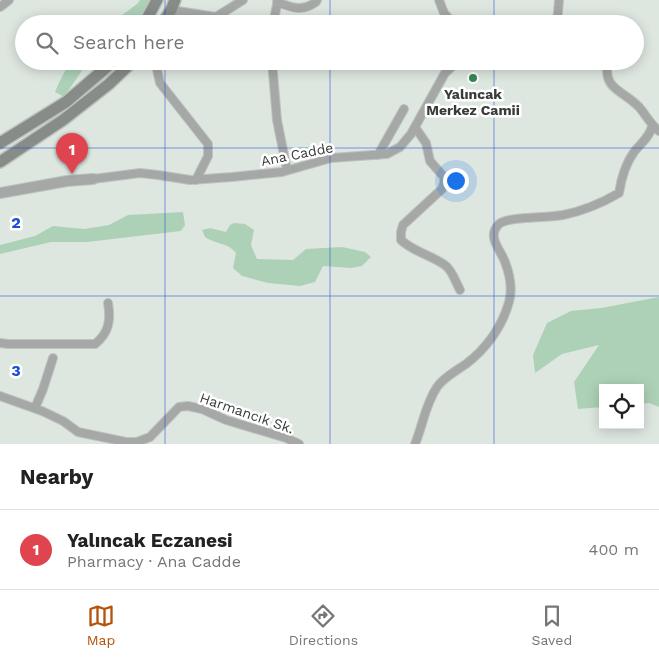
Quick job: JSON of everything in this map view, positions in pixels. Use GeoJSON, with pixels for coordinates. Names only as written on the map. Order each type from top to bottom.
{"type":"FeatureCollection","features":[{"type":"Feature","properties":{"kind":"main road"},"geometry":{"type":"LineString","coordinates":[[149,15],[157,0]]}},
{"type":"Feature","properties":{"kind":"main road"},"geometry":{"type":"LineString","coordinates":[[0,143],[66,102],[103,70]]}},
{"type":"Feature","properties":{"kind":"main road"},"geometry":{"type":"LineString","coordinates":[[0,162],[63,120],[109,84],[123,70]]}},
{"type":"Feature","properties":{"kind":"street"},"geometry":{"type":"LineString","coordinates":[[0,7],[8,0]]}},
{"type":"Feature","properties":{"kind":"street"},"geometry":{"type":"LineString","coordinates":[[219,15],[243,0]]}},
{"type":"Feature","properties":{"kind":"street"},"geometry":{"type":"LineString","coordinates":[[275,15],[278,1],[299,9],[308,8],[317,0]]}},
{"type":"Feature","properties":{"kind":"street"},"geometry":{"type":"LineString","coordinates":[[439,0],[446,15]]}},
{"type":"Feature","properties":{"kind":"street"},"geometry":{"type":"LineString","coordinates":[[557,15],[558,0]]}},
{"type":"Feature","properties":{"kind":"street"},"geometry":{"type":"LineString","coordinates":[[173,5],[209,15]]}},
{"type":"Feature","properties":{"kind":"street"},"geometry":{"type":"LineString","coordinates":[[157,70],[160,82],[208,144],[208,156],[196,180]]}},
{"type":"Feature","properties":{"kind":"street"},"geometry":{"type":"LineString","coordinates":[[273,70],[277,120],[287,170]]}},
{"type":"Feature","properties":{"kind":"street","name":"Ana Cadde"},"geometry":{"type":"LineString","coordinates":[[93,179],[140,173],[196,180],[287,170],[331,158],[387,154],[400,146],[415,127],[448,70]]}},
{"type":"Feature","properties":{"kind":"street"},"geometry":{"type":"LineString","coordinates":[[415,444],[422,426],[426,406],[437,386],[480,352],[490,341],[510,302],[512,283],[504,259],[494,240],[494,232],[500,223],[511,220],[562,215],[591,207],[620,193],[626,169],[633,153],[656,128],[638,106],[610,85],[606,70]]}},
{"type":"Feature","properties":{"kind":"street"},"geometry":{"type":"LineString","coordinates":[[378,155],[404,108]]}},
{"type":"Feature","properties":{"kind":"street"},"geometry":{"type":"LineString","coordinates":[[415,127],[426,143],[430,161],[444,177],[444,184],[442,189],[403,225],[401,240],[409,247],[447,266],[460,290]]}},
{"type":"Feature","properties":{"kind":"street"},"geometry":{"type":"LineString","coordinates":[[0,193],[67,181],[93,179]]}},
{"type":"Feature","properties":{"kind":"street"},"geometry":{"type":"LineString","coordinates":[[0,343],[95,344],[101,339],[108,328],[110,317],[108,303]]}},
{"type":"Feature","properties":{"kind":"street"},"geometry":{"type":"LineString","coordinates":[[35,408],[53,358]]}},
{"type":"Feature","properties":{"kind":"street","name":"Harmancık Sk."},"geometry":{"type":"LineString","coordinates":[[0,396],[35,408],[78,432],[126,442],[137,442],[150,436],[179,407],[188,406],[202,409],[226,420],[286,438],[299,444]]}},
{"type":"Feature","properties":{"kind":"green space"},"geometry":{"type":"Polygon","coordinates":[[[140,0],[163,0],[149,15],[122,15],[140,0]]]}},
{"type":"Feature","properties":{"kind":"green space"},"geometry":{"type":"Polygon","coordinates":[[[65,70],[82,70],[64,97],[55,92],[65,70]]]}},
{"type":"Feature","properties":{"kind":"green space"},"geometry":{"type":"Polygon","coordinates":[[[183,212],[185,225],[181,231],[87,242],[51,242],[0,254],[0,245],[35,236],[53,226],[84,229],[109,225],[128,215],[183,212]]]}},
{"type":"Feature","properties":{"kind":"green space"},"geometry":{"type":"Polygon","coordinates":[[[234,223],[245,224],[254,230],[251,245],[257,259],[293,260],[306,249],[342,247],[365,252],[371,257],[362,266],[351,268],[323,266],[315,282],[300,286],[268,283],[242,276],[233,268],[236,253],[233,249],[205,237],[202,230],[210,228],[226,232],[230,225],[234,223]]]}},
{"type":"Feature","properties":{"kind":"green space"},"geometry":{"type":"Polygon","coordinates":[[[659,297],[659,407],[649,403],[644,404],[644,384],[599,384],[599,407],[578,409],[574,382],[599,345],[562,354],[535,373],[533,355],[547,323],[571,311],[601,308],[659,297]]]}},
{"type":"Feature","properties":{"kind":"place","name":"Yalıncak Merkez Camii"},"geometry":{"type":"Point","coordinates":[473,78]}},
{"type":"Feature","properties":{"kind":"place","name":"Yalıncak Eczanesi"},"geometry":{"type":"Point","coordinates":[72,174]}}]}
